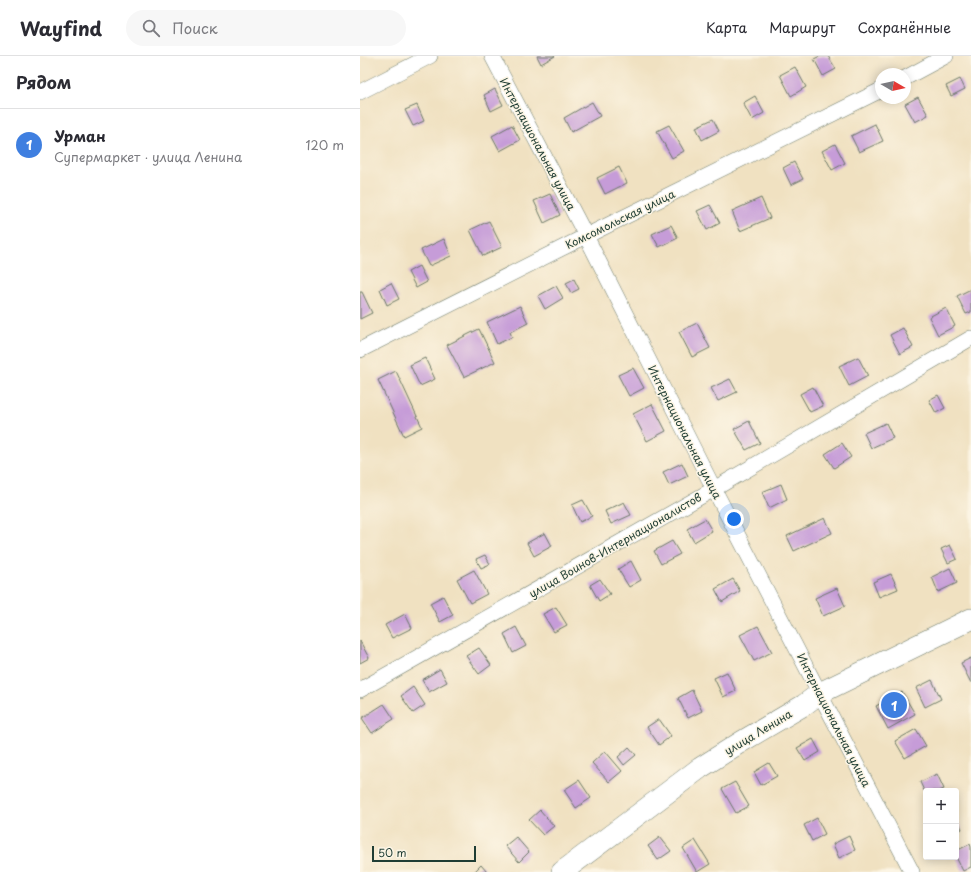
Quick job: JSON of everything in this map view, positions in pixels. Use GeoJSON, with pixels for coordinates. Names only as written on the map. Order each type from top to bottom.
{"type":"FeatureCollection","features":[{"type":"Feature","properties":{"kind":"main road","name":"улица Ленина"},"geometry":{"type":"LineString","coordinates":[[562,872],[700,768],[804,705],[820,693],[971,619]]}},
{"type":"Feature","properties":{"kind":"street"},"geometry":{"type":"LineString","coordinates":[[360,92],[430,56]]}},
{"type":"Feature","properties":{"kind":"street","name":"Интернациональная улица"},"geometry":{"type":"LineString","coordinates":[[492,56],[586,236],[714,489],[912,872]]}},
{"type":"Feature","properties":{"kind":"street"},"geometry":{"type":"LineString","coordinates":[[911,75],[946,56]]}},
{"type":"Feature","properties":{"kind":"street","name":"Комсомольская улица"},"geometry":{"type":"LineString","coordinates":[[360,350],[875,93]]}},
{"type":"Feature","properties":{"kind":"street","name":"улица Воинов-Интернационалистов"},"geometry":{"type":"LineString","coordinates":[[360,690],[714,489],[971,338]]}},
{"type":"Feature","properties":{"kind":"building"},"geometry":{"type":"Polygon","coordinates":[[[537,56],[555,56],[541,64],[537,56]]]}},
{"type":"Feature","properties":{"kind":"building"},"geometry":{"type":"Polygon","coordinates":[[[820,56],[828,56],[836,69],[823,76],[814,59],[820,56]]]}},
{"type":"Feature","properties":{"kind":"building"},"geometry":{"type":"Polygon","coordinates":[[[795,67],[806,87],[791,96],[780,75],[795,67]]]}},
{"type":"Feature","properties":{"kind":"building"},"geometry":{"type":"Polygon","coordinates":[[[960,79],[965,89],[951,96],[946,86],[960,79]]]}},
{"type":"Feature","properties":{"kind":"building"},"geometry":{"type":"Polygon","coordinates":[[[495,89],[503,105],[491,111],[484,95],[495,89]]]}},
{"type":"Feature","properties":{"kind":"building"},"geometry":{"type":"Polygon","coordinates":[[[755,96],[764,113],[752,120],[743,103],[755,96]]]}},
{"type":"Feature","properties":{"kind":"building"},"geometry":{"type":"Polygon","coordinates":[[[918,97],[928,115],[915,122],[905,104],[911,104],[911,101],[918,97]]]}},
{"type":"Feature","properties":{"kind":"building"},"geometry":{"type":"Polygon","coordinates":[[[592,102],[600,116],[571,132],[564,118],[592,102]]]}},
{"type":"Feature","properties":{"kind":"building"},"geometry":{"type":"Polygon","coordinates":[[[417,105],[424,121],[413,126],[405,110],[417,105]]]}},
{"type":"Feature","properties":{"kind":"building"},"geometry":{"type":"Polygon","coordinates":[[[713,119],[719,131],[702,140],[696,127],[713,119]]]}},
{"type":"Feature","properties":{"kind":"building"},"geometry":{"type":"Polygon","coordinates":[[[875,124],[883,141],[859,152],[851,136],[875,124]]]}},
{"type":"Feature","properties":{"kind":"building"},"geometry":{"type":"Polygon","coordinates":[[[512,125],[520,140],[500,151],[492,136],[512,125]]]}},
{"type":"Feature","properties":{"kind":"building"},"geometry":{"type":"Polygon","coordinates":[[[669,125],[684,151],[672,158],[657,131],[669,125]]]}},
{"type":"Feature","properties":{"kind":"building"},"geometry":{"type":"Polygon","coordinates":[[[835,144],[845,163],[832,170],[822,151],[835,144]]]}},
{"type":"Feature","properties":{"kind":"building"},"geometry":{"type":"Polygon","coordinates":[[[794,162],[803,179],[791,185],[783,168],[794,162]]]}},
{"type":"Feature","properties":{"kind":"building"},"geometry":{"type":"Polygon","coordinates":[[[619,167],[627,183],[605,194],[597,178],[619,167]]]}},
{"type":"Feature","properties":{"kind":"building"},"geometry":{"type":"Polygon","coordinates":[[[550,194],[560,215],[544,223],[534,201],[550,194]]]}},
{"type":"Feature","properties":{"kind":"building"},"geometry":{"type":"Polygon","coordinates":[[[761,198],[770,218],[740,231],[732,211],[761,198]]]}},
{"type":"Feature","properties":{"kind":"building"},"geometry":{"type":"Polygon","coordinates":[[[710,205],[720,223],[707,230],[697,211],[710,205]]]}},
{"type":"Feature","properties":{"kind":"building"},"geometry":{"type":"Polygon","coordinates":[[[489,221],[502,247],[483,256],[470,230],[489,221]]]}},
{"type":"Feature","properties":{"kind":"building"},"geometry":{"type":"Polygon","coordinates":[[[671,225],[678,238],[659,247],[652,234],[671,225]]]}},
{"type":"Feature","properties":{"kind":"building"},"geometry":{"type":"Polygon","coordinates":[[[444,239],[451,256],[429,266],[421,250],[444,239]]]}},
{"type":"Feature","properties":{"kind":"building"},"geometry":{"type":"Polygon","coordinates":[[[419,266],[427,282],[416,288],[408,272],[419,266]]]}},
{"type":"Feature","properties":{"kind":"building"},"geometry":{"type":"Polygon","coordinates":[[[574,279],[579,289],[571,293],[566,283],[574,279]]]}},
{"type":"Feature","properties":{"kind":"building"},"geometry":{"type":"Polygon","coordinates":[[[391,283],[399,299],[387,305],[380,289],[391,283]]]}},
{"type":"Feature","properties":{"kind":"building"},"geometry":{"type":"Polygon","coordinates":[[[556,286],[563,298],[545,309],[538,296],[556,286]]]}},
{"type":"Feature","properties":{"kind":"building"},"geometry":{"type":"Polygon","coordinates":[[[971,289],[971,312],[966,314],[957,296],[971,289]]]}},
{"type":"Feature","properties":{"kind":"building"},"geometry":{"type":"Polygon","coordinates":[[[360,292],[362,292],[372,313],[360,319],[360,292]]]}},
{"type":"Feature","properties":{"kind":"building"},"geometry":{"type":"Polygon","coordinates":[[[520,306],[528,323],[510,332],[512,337],[497,344],[487,322],[520,306]]]}},
{"type":"Feature","properties":{"kind":"building"},"geometry":{"type":"Polygon","coordinates":[[[946,308],[955,326],[938,335],[929,317],[946,308]]]}},
{"type":"Feature","properties":{"kind":"building"},"geometry":{"type":"Polygon","coordinates":[[[697,323],[710,348],[692,357],[679,332],[697,323]]]}},
{"type":"Feature","properties":{"kind":"building"},"geometry":{"type":"Polygon","coordinates":[[[903,328],[913,347],[900,354],[890,335],[903,328]]]}},
{"type":"Feature","properties":{"kind":"building"},"geometry":{"type":"Polygon","coordinates":[[[479,329],[495,362],[464,377],[447,345],[479,329]]]}},
{"type":"Feature","properties":{"kind":"building"},"geometry":{"type":"Polygon","coordinates":[[[858,357],[868,376],[849,386],[839,366],[858,357]]]}},
{"type":"Feature","properties":{"kind":"building"},"geometry":{"type":"Polygon","coordinates":[[[425,358],[435,379],[420,386],[410,365],[425,358]]]}},
{"type":"Feature","properties":{"kind":"building"},"geometry":{"type":"Polygon","coordinates":[[[633,368],[644,388],[629,396],[618,375],[633,368]]]}},
{"type":"Feature","properties":{"kind":"building"},"geometry":{"type":"Polygon","coordinates":[[[396,371],[422,427],[404,436],[378,380],[396,371]]]}},
{"type":"Feature","properties":{"kind":"building"},"geometry":{"type":"Polygon","coordinates":[[[730,379],[737,392],[718,401],[711,388],[730,379]]]}},
{"type":"Feature","properties":{"kind":"building"},"geometry":{"type":"Polygon","coordinates":[[[813,387],[823,406],[810,412],[800,394],[813,387]]]}},
{"type":"Feature","properties":{"kind":"building"},"geometry":{"type":"Polygon","coordinates":[[[938,395],[945,408],[936,413],[929,400],[938,395]]]}},
{"type":"Feature","properties":{"kind":"building"},"geometry":{"type":"Polygon","coordinates":[[[652,404],[666,431],[647,441],[633,414],[652,404]]]}},
{"type":"Feature","properties":{"kind":"building"},"geometry":{"type":"Polygon","coordinates":[[[749,421],[760,443],[746,450],[734,429],[749,421]]]}},
{"type":"Feature","properties":{"kind":"building"},"geometry":{"type":"Polygon","coordinates":[[[886,423],[893,438],[871,448],[864,433],[886,423]]]}},
{"type":"Feature","properties":{"kind":"building"},"geometry":{"type":"Polygon","coordinates":[[[842,443],[851,457],[834,468],[825,454],[842,443]]]}},
{"type":"Feature","properties":{"kind":"building"},"geometry":{"type":"Polygon","coordinates":[[[682,463],[688,476],[669,485],[663,472],[682,463]]]}},
{"type":"Feature","properties":{"kind":"building"},"geometry":{"type":"Polygon","coordinates":[[[781,484],[787,499],[769,508],[762,492],[781,484]]]}},
{"type":"Feature","properties":{"kind":"building"},"geometry":{"type":"Polygon","coordinates":[[[583,500],[592,516],[580,522],[572,505],[583,500]]]}},
{"type":"Feature","properties":{"kind":"building"},"geometry":{"type":"Polygon","coordinates":[[[624,502],[631,515],[611,524],[605,511],[624,502]]]}},
{"type":"Feature","properties":{"kind":"building"},"geometry":{"type":"Polygon","coordinates":[[[825,518],[832,533],[794,551],[787,536],[825,518]]]}},
{"type":"Feature","properties":{"kind":"building"},"geometry":{"type":"Polygon","coordinates":[[[705,519],[712,531],[694,542],[687,529],[705,519]]]}},
{"type":"Feature","properties":{"kind":"building"},"geometry":{"type":"Polygon","coordinates":[[[545,533],[552,546],[534,556],[527,543],[545,533]]]}},
{"type":"Feature","properties":{"kind":"building"},"geometry":{"type":"Polygon","coordinates":[[[672,541],[680,554],[661,564],[654,551],[672,541]]]}},
{"type":"Feature","properties":{"kind":"building"},"geometry":{"type":"Polygon","coordinates":[[[950,545],[957,559],[948,563],[941,549],[950,545]]]}},
{"type":"Feature","properties":{"kind":"building"},"geometry":{"type":"Polygon","coordinates":[[[485,555],[490,564],[481,568],[476,559],[485,555]]]}},
{"type":"Feature","properties":{"kind":"building"},"geometry":{"type":"Polygon","coordinates":[[[631,561],[641,580],[629,587],[618,569],[631,561]]]}},
{"type":"Feature","properties":{"kind":"building"},"geometry":{"type":"Polygon","coordinates":[[[950,568],[957,583],[938,592],[932,577],[950,568]]]}},
{"type":"Feature","properties":{"kind":"building"},"geometry":{"type":"Polygon","coordinates":[[[474,570],[487,594],[470,603],[457,579],[474,570]]]}},
{"type":"Feature","properties":{"kind":"building"},"geometry":{"type":"Polygon","coordinates":[[[891,574],[898,589],[879,597],[873,582],[891,574]]]}},
{"type":"Feature","properties":{"kind":"building"},"geometry":{"type":"Polygon","coordinates":[[[600,579],[610,594],[599,601],[590,585],[600,579]]]}},
{"type":"Feature","properties":{"kind":"building"},"geometry":{"type":"Polygon","coordinates":[[[733,579],[740,591],[722,602],[715,589],[733,579]]]}},
{"type":"Feature","properties":{"kind":"building"},"geometry":{"type":"Polygon","coordinates":[[[837,588],[845,606],[823,616],[815,598],[837,588]]]}},
{"type":"Feature","properties":{"kind":"building"},"geometry":{"type":"Polygon","coordinates":[[[443,596],[453,615],[440,622],[430,603],[443,596]]]}},
{"type":"Feature","properties":{"kind":"building"},"geometry":{"type":"Polygon","coordinates":[[[556,607],[567,625],[554,632],[543,614],[556,607]]]}},
{"type":"Feature","properties":{"kind":"building"},"geometry":{"type":"Polygon","coordinates":[[[405,614],[412,628],[392,638],[385,625],[405,614]]]}},
{"type":"Feature","properties":{"kind":"building"},"geometry":{"type":"Polygon","coordinates":[[[758,626],[772,652],[754,661],[740,635],[758,626]]]}},
{"type":"Feature","properties":{"kind":"building"},"geometry":{"type":"Polygon","coordinates":[[[516,627],[526,646],[513,653],[504,634],[516,627]]]}},
{"type":"Feature","properties":{"kind":"building"},"geometry":{"type":"Polygon","coordinates":[[[360,641],[369,658],[360,663],[360,641]]]}},
{"type":"Feature","properties":{"kind":"building"},"geometry":{"type":"Polygon","coordinates":[[[479,648],[491,665],[479,674],[466,656],[479,648]]]}},
{"type":"Feature","properties":{"kind":"building"},"geometry":{"type":"Polygon","coordinates":[[[971,658],[971,683],[961,663],[971,658]]]}},
{"type":"Feature","properties":{"kind":"building"},"geometry":{"type":"Polygon","coordinates":[[[440,669],[447,682],[429,692],[422,680],[440,669]]]}},
{"type":"Feature","properties":{"kind":"building"},"geometry":{"type":"Polygon","coordinates":[[[727,672],[736,691],[723,697],[714,678],[727,672]]]}},
{"type":"Feature","properties":{"kind":"building"},"geometry":{"type":"Polygon","coordinates":[[[932,680],[941,699],[925,707],[916,688],[932,680]]]}},
{"type":"Feature","properties":{"kind":"building"},"geometry":{"type":"Polygon","coordinates":[[[413,687],[425,705],[413,713],[401,696],[413,687]]]}},
{"type":"Feature","properties":{"kind":"building"},"geometry":{"type":"Polygon","coordinates":[[[692,690],[702,711],[688,718],[678,698],[692,690]]]}},
{"type":"Feature","properties":{"kind":"building"},"geometry":{"type":"Polygon","coordinates":[[[902,692],[915,714],[888,729],[876,706],[902,692]]]}},
{"type":"Feature","properties":{"kind":"building"},"geometry":{"type":"Polygon","coordinates":[[[384,704],[394,719],[372,733],[362,718],[384,704]]]}},
{"type":"Feature","properties":{"kind":"building"},"geometry":{"type":"Polygon","coordinates":[[[659,719],[671,736],[659,745],[647,727],[659,719]]]}},
{"type":"Feature","properties":{"kind":"building"},"geometry":{"type":"Polygon","coordinates":[[[916,729],[926,746],[905,758],[895,741],[916,729]]]}},
{"type":"Feature","properties":{"kind":"building"},"geometry":{"type":"Polygon","coordinates":[[[813,739],[820,752],[805,761],[797,748],[813,739]]]}},
{"type":"Feature","properties":{"kind":"building"},"geometry":{"type":"Polygon","coordinates":[[[629,747],[636,755],[624,765],[618,757],[629,747]]]}},
{"type":"Feature","properties":{"kind":"building"},"geometry":{"type":"Polygon","coordinates":[[[605,751],[622,771],[609,782],[592,763],[605,751]]]}},
{"type":"Feature","properties":{"kind":"building"},"geometry":{"type":"Polygon","coordinates":[[[769,763],[777,776],[761,785],[754,772],[769,763]]]}},
{"type":"Feature","properties":{"kind":"building"},"geometry":{"type":"Polygon","coordinates":[[[937,774],[944,788],[923,788],[920,782],[937,774]]]}},
{"type":"Feature","properties":{"kind":"building"},"geometry":{"type":"Polygon","coordinates":[[[579,780],[591,798],[576,808],[564,790],[579,780]]]}},
{"type":"Feature","properties":{"kind":"building"},"geometry":{"type":"Polygon","coordinates":[[[735,782],[749,806],[736,813],[722,789],[735,782]]]}},
{"type":"Feature","properties":{"kind":"building"},"geometry":{"type":"Polygon","coordinates":[[[540,810],[554,826],[543,835],[529,820],[540,810]]]}},
{"type":"Feature","properties":{"kind":"building"},"geometry":{"type":"Polygon","coordinates":[[[817,818],[825,834],[812,841],[804,825],[817,818]]]}},
{"type":"Feature","properties":{"kind":"building"},"geometry":{"type":"Polygon","coordinates":[[[959,823],[962,829],[959,830],[959,823]]]}},
{"type":"Feature","properties":{"kind":"building"},"geometry":{"type":"Polygon","coordinates":[[[849,836],[855,850],[839,858],[833,844],[849,836]]]}},
{"type":"Feature","properties":{"kind":"building"},"geometry":{"type":"Polygon","coordinates":[[[516,837],[529,852],[519,862],[505,846],[516,837]]]}},
{"type":"Feature","properties":{"kind":"building"},"geometry":{"type":"Polygon","coordinates":[[[660,837],[671,851],[658,860],[648,846],[660,837]]]}},
{"type":"Feature","properties":{"kind":"building"},"geometry":{"type":"Polygon","coordinates":[[[695,840],[710,864],[697,872],[683,848],[695,840]]]}},
{"type":"Feature","properties":{"kind":"building"},"geometry":{"type":"Polygon","coordinates":[[[970,844],[971,867],[963,871],[958,860],[959,860],[959,850],[970,844]]]}},
{"type":"Feature","properties":{"kind":"building"},"geometry":{"type":"Polygon","coordinates":[[[481,865],[487,872],[474,872],[481,865]]]}},
{"type":"Feature","properties":{"kind":"place","name":"Урман"},"geometry":{"type":"Point","coordinates":[894,705]}}]}
